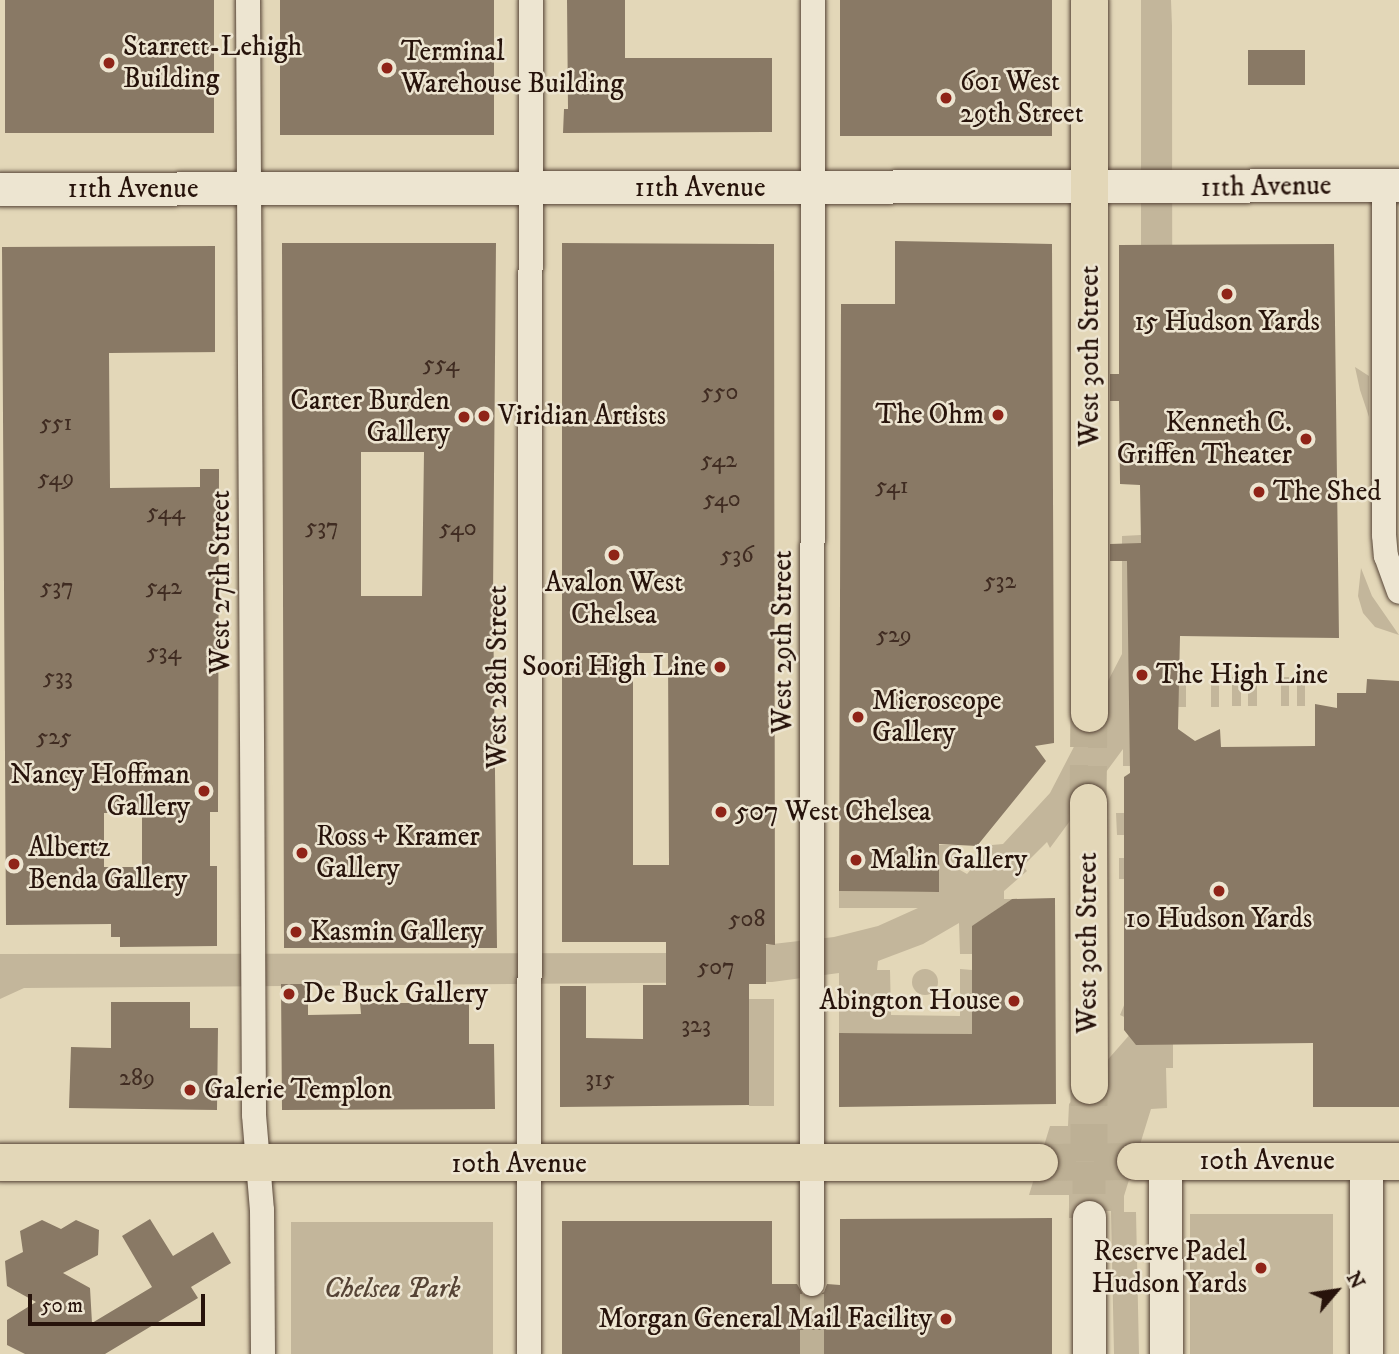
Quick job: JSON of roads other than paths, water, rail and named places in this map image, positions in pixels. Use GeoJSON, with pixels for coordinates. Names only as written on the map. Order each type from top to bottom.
{"type":"FeatureCollection","features":[{"type":"Feature","properties":{"kind":"main road","name":"West 30th Street"},"geometry":{"type":"LineString","coordinates":[[1089,0],[1089,713]]}},
{"type":"Feature","properties":{"kind":"main road","name":"11th Avenue"},"geometry":{"type":"LineString","coordinates":[[0,189],[1090,188],[1391,185]]}},
{"type":"Feature","properties":{"kind":"main road","name":"West 30th Street"},"geometry":{"type":"LineString","coordinates":[[1088,802],[1089,1085]]}},
{"type":"Feature","properties":{"kind":"main road","name":"10th Avenue"},"geometry":{"type":"LineString","coordinates":[[1150,1161],[1382,1162]]}},
{"type":"Feature","properties":{"kind":"main road"},"geometry":{"type":"LineString","coordinates":[[1150,1161],[1166,1354]]}},
{"type":"Feature","properties":{"kind":"main road","name":"10th Avenue"},"geometry":{"type":"LineString","coordinates":[[0,1162],[1039,1162]]}},
{"type":"Feature","properties":{"kind":"main road"},"geometry":{"type":"LineString","coordinates":[[1366,1354],[1382,1162]]}},
{"type":"Feature","properties":{"kind":"main road"},"geometry":{"type":"LineString","coordinates":[[1089,1217],[1089,1354]]}},
{"type":"Feature","properties":{"kind":"street","name":"West 27th Street"},"geometry":{"type":"LineString","coordinates":[[248,0],[254,1102],[259,1164],[263,1354]]}},
{"type":"Feature","properties":{"kind":"street","name":"West 28th Street"},"geometry":{"type":"LineString","coordinates":[[529,1354],[531,0]]}},
{"type":"Feature","properties":{"kind":"street","name":"West 29th Street"},"geometry":{"type":"LineString","coordinates":[[811,1284],[813,0]]}},
{"type":"Feature","properties":{"kind":"street"},"geometry":{"type":"LineString","coordinates":[[1391,185],[1384,535],[1386,556],[1399,593]]}},
{"type":"Feature","properties":{"kind":"tunnel"},"geometry":{"type":"LineString","coordinates":[[1088,802],[1089,713]]}},
{"type":"Feature","properties":{"kind":"tunnel"},"geometry":{"type":"LineString","coordinates":[[1089,1085],[1089,1161]]}},
{"type":"Feature","properties":{"kind":"tunnel"},"geometry":{"type":"LineString","coordinates":[[1089,1161],[1089,1217]]}},
{"type":"Feature","properties":{"kind":"tunnel"},"geometry":{"type":"LineString","coordinates":[[1039,1162],[1135,1161]]}},
{"type":"Feature","properties":{"kind":"tunnel"},"geometry":{"type":"LineString","coordinates":[[812,1284],[812,1354]]}},
{"type":"Feature","properties":{"kind":"place","name":"Starrett-Lehigh Building"},"geometry":{"type":"Point","coordinates":[109,63]}},
{"type":"Feature","properties":{"kind":"place","name":"Terminal Warehouse Building"},"geometry":{"type":"Point","coordinates":[387,68]}},
{"type":"Feature","properties":{"kind":"place","name":"601 West 29th Street"},"geometry":{"type":"Point","coordinates":[946,98]}},
{"type":"Feature","properties":{"kind":"place","name":"15 Hudson Yards"},"geometry":{"type":"Point","coordinates":[1227,294]}},
{"type":"Feature","properties":{"kind":"place","name":"The Ohm"},"geometry":{"type":"Point","coordinates":[998,415]}},
{"type":"Feature","properties":{"kind":"place","name":"Viridian Artists"},"geometry":{"type":"Point","coordinates":[484,416]}},
{"type":"Feature","properties":{"kind":"place","name":"Carter Burden Gallery"},"geometry":{"type":"Point","coordinates":[464,417]}},
{"type":"Feature","properties":{"kind":"place","name":"Kenneth C. Griffen Theater"},"geometry":{"type":"Point","coordinates":[1306,439]}},
{"type":"Feature","properties":{"kind":"place","name":"The Shed"},"geometry":{"type":"Point","coordinates":[1259,492]}},
{"type":"Feature","properties":{"kind":"place","name":"Avalon West Chelsea"},"geometry":{"type":"Point","coordinates":[614,555]}},
{"type":"Feature","properties":{"kind":"place","name":"Soori High Line"},"geometry":{"type":"Point","coordinates":[720,667]}},
{"type":"Feature","properties":{"kind":"place","name":"The High Line"},"geometry":{"type":"Point","coordinates":[1142,675]}},
{"type":"Feature","properties":{"kind":"place","name":"Microscope Gallery"},"geometry":{"type":"Point","coordinates":[858,717]}},
{"type":"Feature","properties":{"kind":"place","name":"Nancy Hoffman Gallery"},"geometry":{"type":"Point","coordinates":[204,791]}},
{"type":"Feature","properties":{"kind":"place","name":"507 West Chelsea"},"geometry":{"type":"Point","coordinates":[721,812]}},
{"type":"Feature","properties":{"kind":"place","name":"Ross + Kramer Gallery"},"geometry":{"type":"Point","coordinates":[302,853]}},
{"type":"Feature","properties":{"kind":"place","name":"Malin Gallery"},"geometry":{"type":"Point","coordinates":[856,860]}},
{"type":"Feature","properties":{"kind":"place","name":"Albertz Benda Gallery"},"geometry":{"type":"Point","coordinates":[14,864]}},
{"type":"Feature","properties":{"kind":"place","name":"10 Hudson Yards"},"geometry":{"type":"Point","coordinates":[1219,891]}},
{"type":"Feature","properties":{"kind":"place","name":"Kasmin Gallery"},"geometry":{"type":"Point","coordinates":[296,932]}},
{"type":"Feature","properties":{"kind":"place","name":"De Buck Gallery"},"geometry":{"type":"Point","coordinates":[289,994]}},
{"type":"Feature","properties":{"kind":"place","name":"Abington House"},"geometry":{"type":"Point","coordinates":[1014,1001]}},
{"type":"Feature","properties":{"kind":"place","name":"Galerie Templon"},"geometry":{"type":"Point","coordinates":[190,1090]}},
{"type":"Feature","properties":{"kind":"place","name":"Reserve Padel Hudson Yards"},"geometry":{"type":"Point","coordinates":[1261,1268]}},
{"type":"Feature","properties":{"kind":"place","name":"Morgan General Mail Facility"},"geometry":{"type":"Point","coordinates":[946,1319]}},
{"type":"Feature","properties":{"kind":"park label","name":"Chelsea Park"},"geometry":{"type":"Point","coordinates":[392,1289]}}]}
